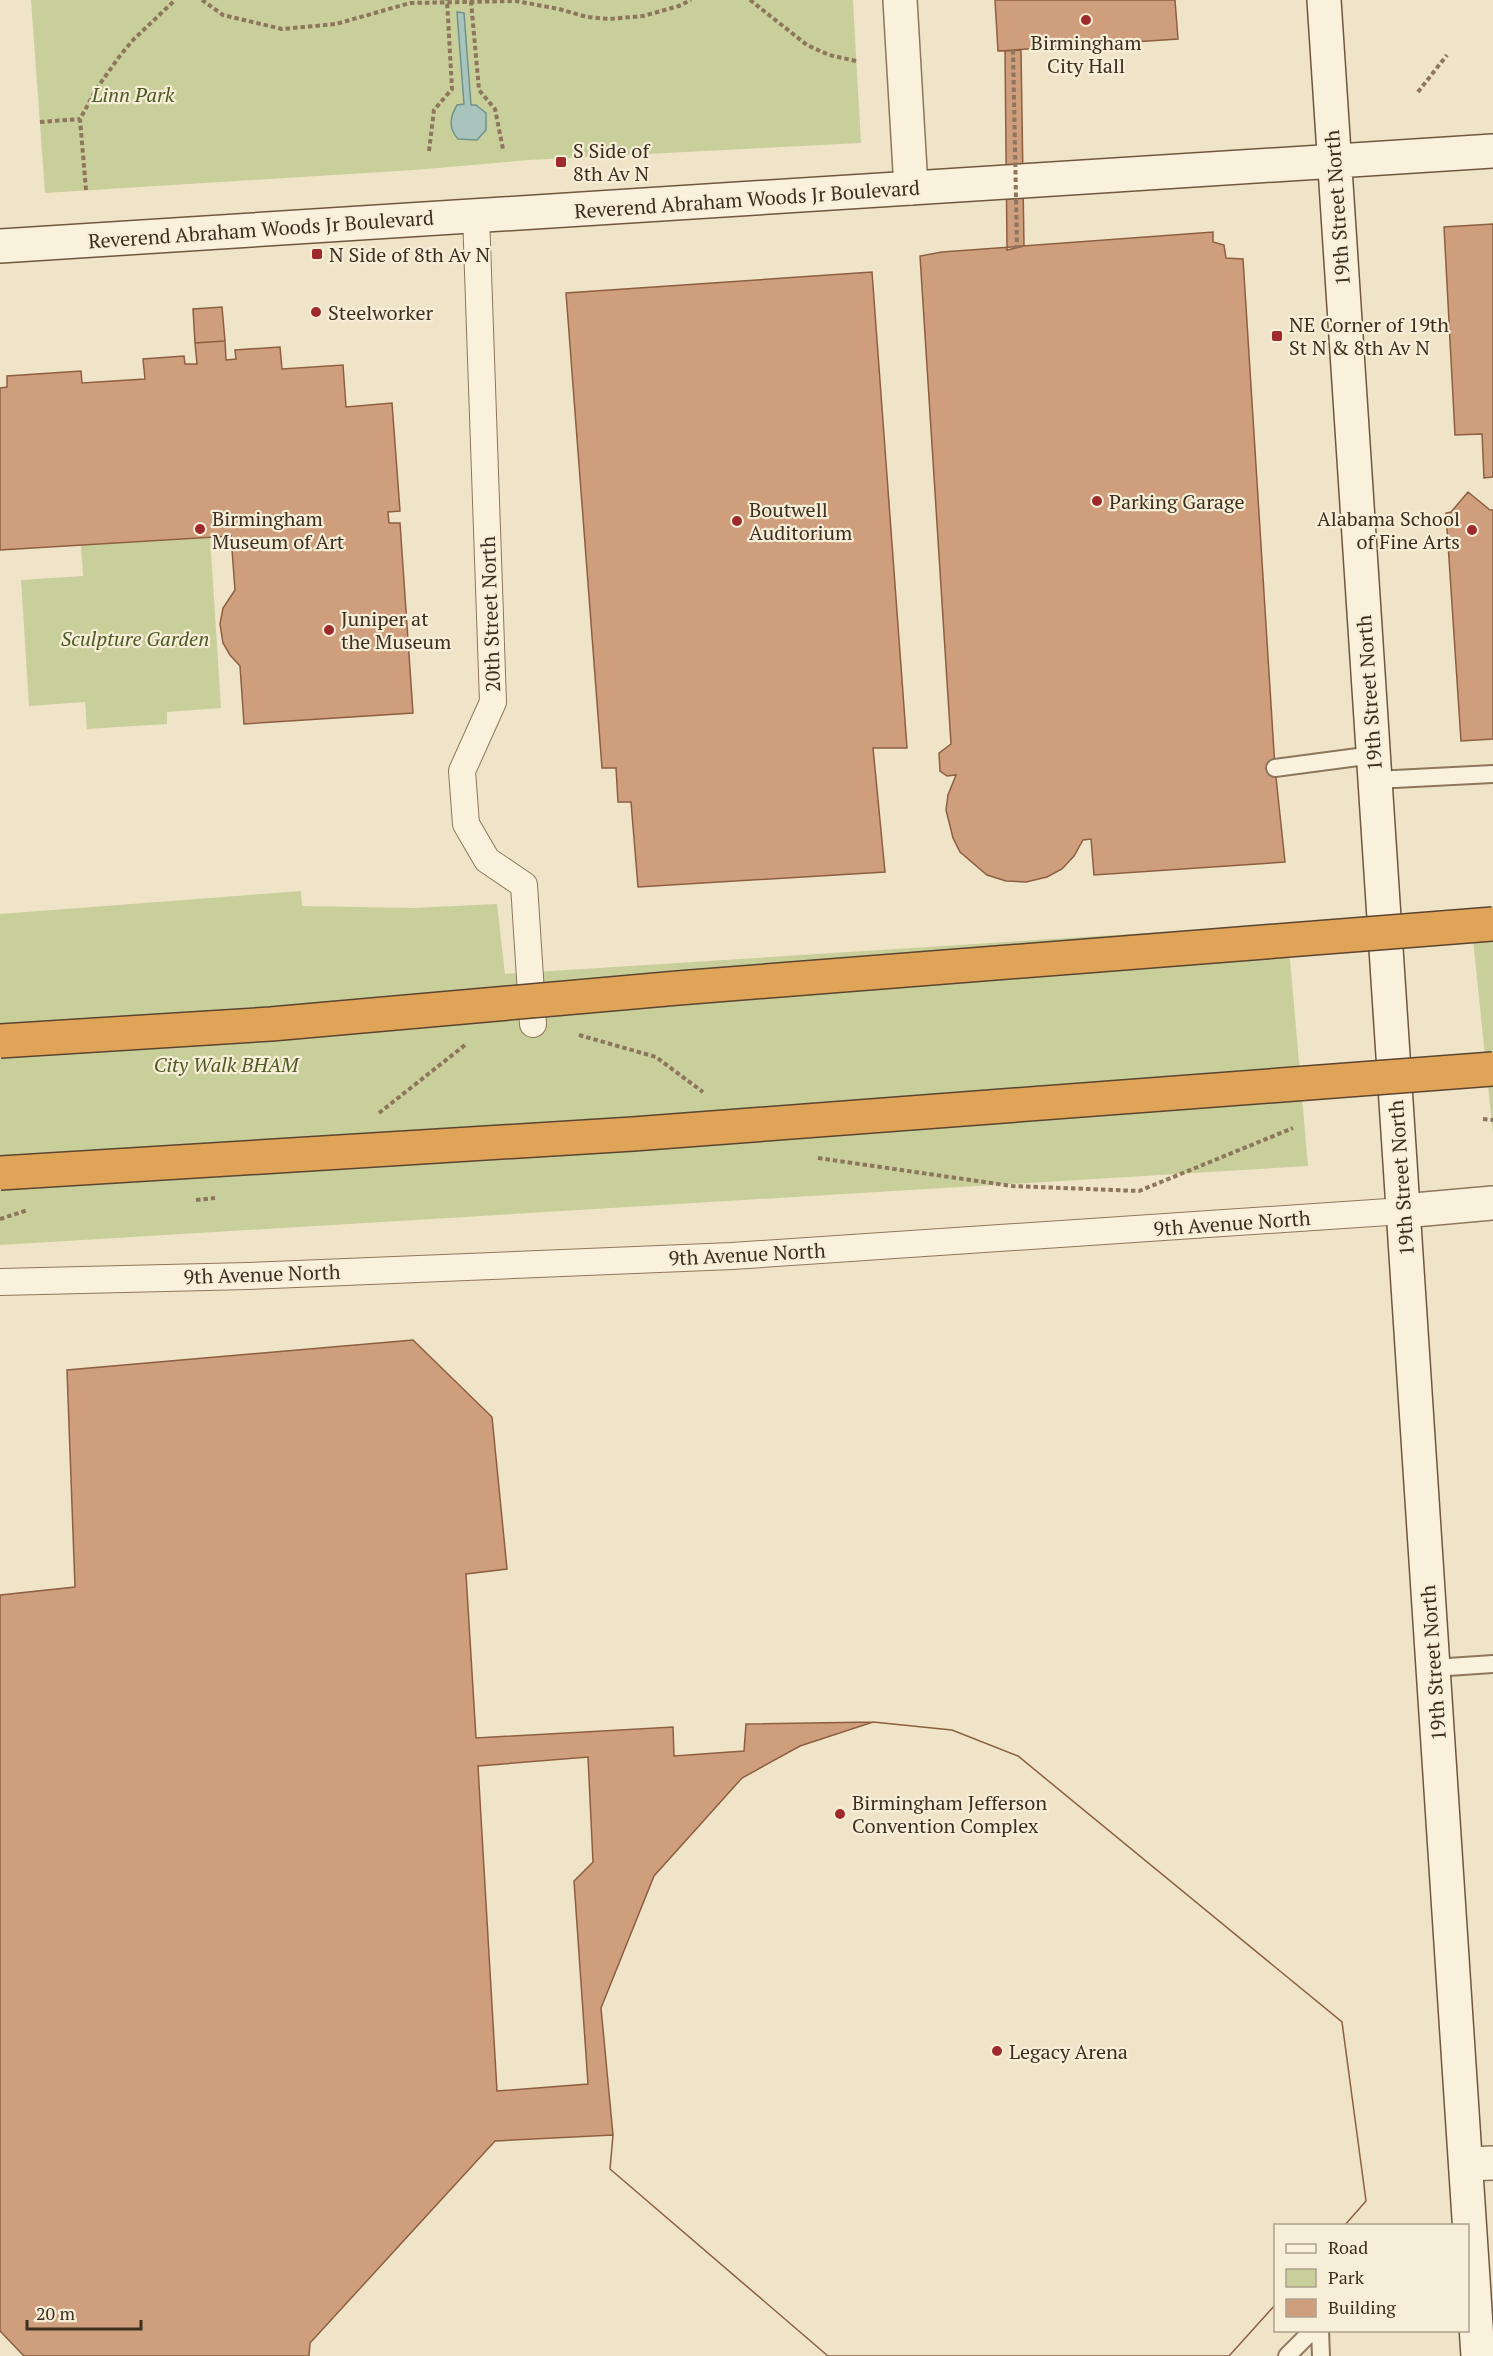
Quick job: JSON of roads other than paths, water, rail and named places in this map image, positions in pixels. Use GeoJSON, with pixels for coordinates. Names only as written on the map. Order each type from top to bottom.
{"type":"FeatureCollection","features":[{"type":"Feature","properties":{"kind":"highway"},"geometry":{"type":"LineString","coordinates":[[0,1041],[272,1024],[689,987],[1493,924]]}},
{"type":"Feature","properties":{"kind":"highway"},"geometry":{"type":"LineString","coordinates":[[0,1173],[644,1133],[1493,1069]]}},
{"type":"Feature","properties":{"kind":"main road"},"geometry":{"type":"LineString","coordinates":[[900,0],[911,188]]}},
{"type":"Feature","properties":{"kind":"main road","name":"19th Street North"},"geometry":{"type":"LineString","coordinates":[[1324,0],[1433,1668],[1479,2164],[1471,2304],[1478,2356]]}},
{"type":"Feature","properties":{"kind":"main road","name":"Reverend Abraham Woods Jr Boulevard"},"geometry":{"type":"LineString","coordinates":[[0,246],[1493,151]]}},
{"type":"Feature","properties":{"kind":"main road","name":"9th Avenue North"},"geometry":{"type":"LineString","coordinates":[[1403,1211],[1493,1203]]}},
{"type":"Feature","properties":{"kind":"street","name":"20th Street North"},"geometry":{"type":"LineString","coordinates":[[476,215],[493,702],[462,771],[466,824],[487,860],[524,885],[532,1024]]}},
{"type":"Feature","properties":{"kind":"street","name":"9th Avenue North"},"geometry":{"type":"LineString","coordinates":[[0,1282],[248,1276],[732,1256],[1403,1211]]}},
{"type":"Feature","properties":{"kind":"lane"},"geometry":{"type":"LineString","coordinates":[[1275,768],[1374,768],[1493,774]]}},
{"type":"Feature","properties":{"kind":"lane"},"geometry":{"type":"LineString","coordinates":[[1433,1668],[1493,1664]]}},
{"type":"Feature","properties":{"kind":"lane"},"geometry":{"type":"LineString","coordinates":[[1287,2356],[1312,2332]]}},
{"type":"Feature","properties":{"kind":"lane"},"geometry":{"type":"LineString","coordinates":[[1320,2332],[1321,2356]]}},
{"type":"Feature","properties":{"kind":"water"},"geometry":{"type":"Polygon","coordinates":[[[457,12],[464,13],[471,105],[476,105],[486,113],[486,130],[477,140],[458,139],[451,127],[457,105],[464,104],[457,12]]]}},
{"type":"Feature","properties":{"kind":"place","name":"Birmingham City Hall"},"geometry":{"type":"Point","coordinates":[1086,20]}},
{"type":"Feature","properties":{"kind":"place","name":"S Side of 8th Av N"},"geometry":{"type":"Point","coordinates":[561,162]}},
{"type":"Feature","properties":{"kind":"place","name":"N Side of 8th Av N"},"geometry":{"type":"Point","coordinates":[317,254]}},
{"type":"Feature","properties":{"kind":"place","name":"Steelworker"},"geometry":{"type":"Point","coordinates":[316,312]}},
{"type":"Feature","properties":{"kind":"place","name":"NE Corner of 19th St N & 8th Av N"},"geometry":{"type":"Point","coordinates":[1277,336]}},
{"type":"Feature","properties":{"kind":"place","name":"Parking Garage"},"geometry":{"type":"Point","coordinates":[1097,501]}},
{"type":"Feature","properties":{"kind":"place","name":"Boutwell Auditorium"},"geometry":{"type":"Point","coordinates":[737,521]}},
{"type":"Feature","properties":{"kind":"place","name":"Birmingham Museum of Art"},"geometry":{"type":"Point","coordinates":[200,529]}},
{"type":"Feature","properties":{"kind":"place","name":"Alabama School of Fine Arts"},"geometry":{"type":"Point","coordinates":[1472,530]}},
{"type":"Feature","properties":{"kind":"place","name":"Juniper at the Museum"},"geometry":{"type":"Point","coordinates":[329,630]}},
{"type":"Feature","properties":{"kind":"place","name":"Birmingham Jefferson Convention Complex"},"geometry":{"type":"Point","coordinates":[840,1814]}},
{"type":"Feature","properties":{"kind":"place","name":"Legacy Arena"},"geometry":{"type":"Point","coordinates":[997,2051]}},
{"type":"Feature","properties":{"kind":"park label","name":"Linn Park"},"geometry":{"type":"Point","coordinates":[133,94]}},
{"type":"Feature","properties":{"kind":"park label","name":"Sculpture Garden"},"geometry":{"type":"Point","coordinates":[135,638]}},
{"type":"Feature","properties":{"kind":"park label","name":"City Walk BHAM"},"geometry":{"type":"Point","coordinates":[226,1064]}}]}
